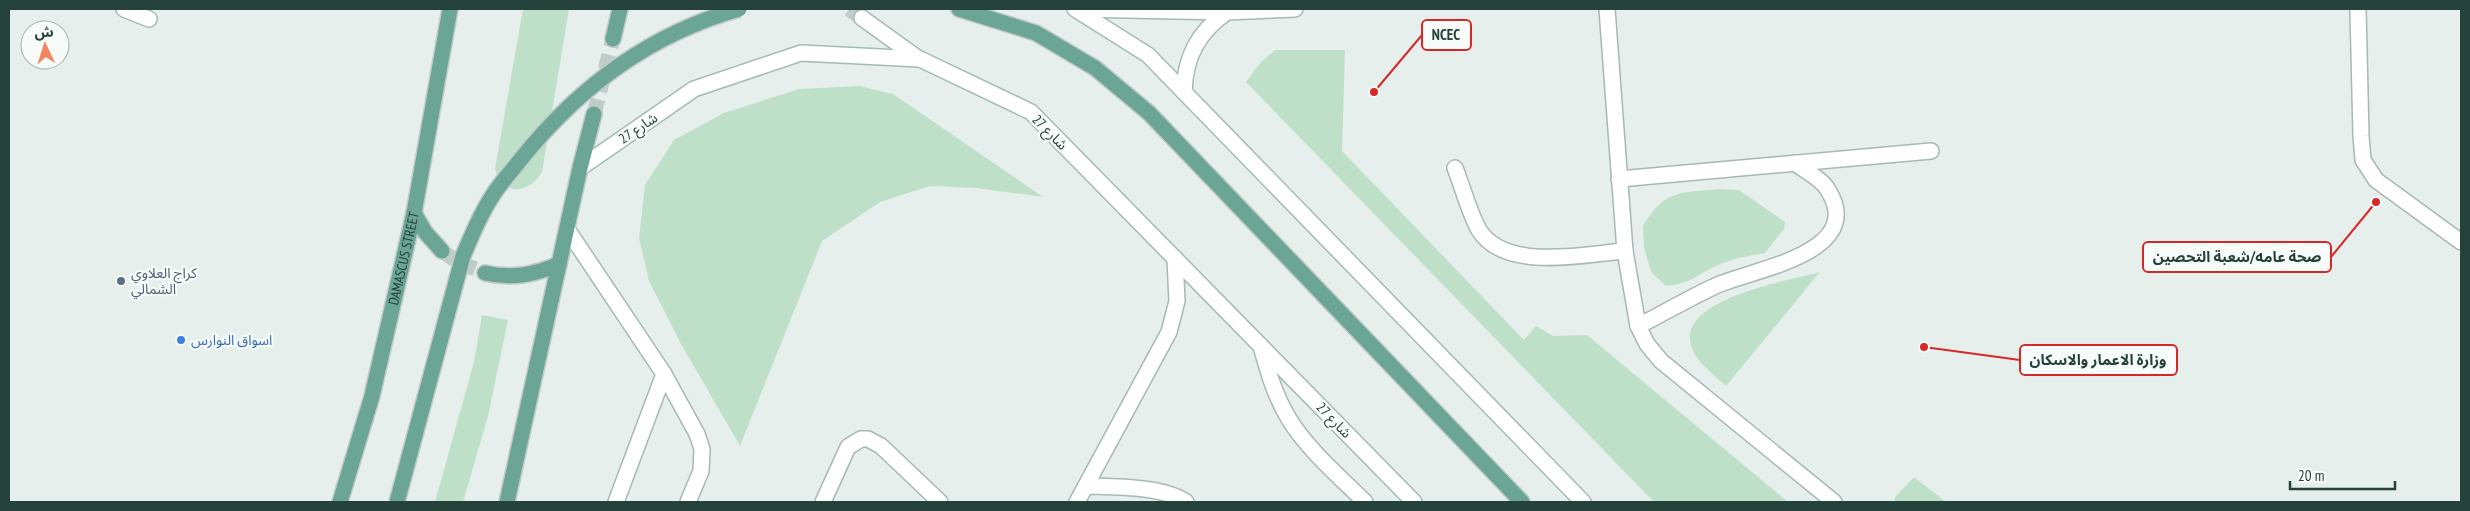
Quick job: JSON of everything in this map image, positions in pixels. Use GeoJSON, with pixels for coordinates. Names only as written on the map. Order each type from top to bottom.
{"type":"FeatureCollection","features":[{"type":"Feature","properties":{"kind":"main road"},"geometry":{"type":"LineString","coordinates":[[124,9],[149,19]]}},
{"type":"Feature","properties":{"kind":"main road","name":"DAMASCUS STREET"},"geometry":{"type":"LineString","coordinates":[[340,502],[372,396],[414,213],[450,9]]}},
{"type":"Feature","properties":{"kind":"main road"},"geometry":{"type":"LineString","coordinates":[[613,39],[620,9]]}},
{"type":"Feature","properties":{"kind":"main road"},"geometry":{"type":"LineString","coordinates":[[397,502],[463,256],[477,222],[493,194],[543,131],[604,76],[665,36],[739,9]]}},
{"type":"Feature","properties":{"kind":"main road"},"geometry":{"type":"LineString","coordinates":[[958,9],[1036,33],[1095,68],[1150,113],[1522,502]]}},
{"type":"Feature","properties":{"kind":"main road"},"geometry":{"type":"LineString","coordinates":[[1075,9],[1227,12],[1295,9]]}},
{"type":"Feature","properties":{"kind":"main road"},"geometry":{"type":"LineString","coordinates":[[1075,9],[1148,54],[1583,502]]}},
{"type":"Feature","properties":{"kind":"main road"},"geometry":{"type":"LineString","coordinates":[[1607,9],[1625,251],[1638,326],[1647,344],[1661,361],[1834,502]]}},
{"type":"Feature","properties":{"kind":"main road"},"geometry":{"type":"LineString","coordinates":[[2358,9],[2363,160],[2376,180],[2461,242]]}},
{"type":"Feature","properties":{"kind":"main road"},"geometry":{"type":"LineString","coordinates":[[1184,92],[1188,61],[1194,46],[1208,27],[1227,12]]}},
{"type":"Feature","properties":{"kind":"main road"},"geometry":{"type":"LineString","coordinates":[[862,18],[920,59]]}},
{"type":"Feature","properties":{"kind":"main road","name":"شارع 27"},"geometry":{"type":"LineString","coordinates":[[580,168],[694,89],[801,53],[920,59],[1031,112],[1414,502]]}},
{"type":"Feature","properties":{"kind":"main road"},"geometry":{"type":"LineString","coordinates":[[507,502],[580,168],[594,114]]}},
{"type":"Feature","properties":{"kind":"main road"},"geometry":{"type":"LineString","coordinates":[[1619,179],[1931,151]]}},
{"type":"Feature","properties":{"kind":"main road"},"geometry":{"type":"LineString","coordinates":[[1638,326],[1721,284],[1798,258],[1822,242],[1834,228],[1836,209],[1827,188],[1795,163]]}},
{"type":"Feature","properties":{"kind":"main road"},"geometry":{"type":"LineString","coordinates":[[1455,168],[1480,231],[1500,250],[1532,258],[1625,251]]}},
{"type":"Feature","properties":{"kind":"main road"},"geometry":{"type":"LineString","coordinates":[[414,213],[425,232],[442,251]]}},
{"type":"Feature","properties":{"kind":"main road"},"geometry":{"type":"LineString","coordinates":[[567,229],[664,374],[697,434],[702,449],[701,471],[688,502]]}},
{"type":"Feature","properties":{"kind":"main road"},"geometry":{"type":"LineString","coordinates":[[1077,502],[1169,332],[1177,301],[1175,258]]}},
{"type":"Feature","properties":{"kind":"main road"},"geometry":{"type":"LineString","coordinates":[[485,273],[518,276],[539,273],[559,264]]}},
{"type":"Feature","properties":{"kind":"main road"},"geometry":{"type":"LineString","coordinates":[[1261,346],[1270,381],[1289,419],[1312,449],[1364,502]]}},
{"type":"Feature","properties":{"kind":"main road"},"geometry":{"type":"LineString","coordinates":[[616,502],[664,374]]}},
{"type":"Feature","properties":{"kind":"main road"},"geometry":{"type":"LineString","coordinates":[[823,502],[848,447],[861,439],[868,439],[882,446],[940,502]]}},
{"type":"Feature","properties":{"kind":"main road"},"geometry":{"type":"LineString","coordinates":[[1086,486],[1128,487],[1159,492],[1186,502]]}},
{"type":"Feature","properties":{"kind":"green space"},"geometry":{"type":"Polygon","coordinates":[[[523,9],[569,9],[542,172],[530,185],[517,189],[510,188],[504,184],[495,169],[523,9]]]}},
{"type":"Feature","properties":{"kind":"green space"},"geometry":{"type":"Polygon","coordinates":[[[1275,50],[1345,50],[1342,151],[1524,340],[1536,326],[1553,336],[1587,335],[1788,502],[1654,502],[1246,82],[1260,63],[1275,50]]]}},
{"type":"Feature","properties":{"kind":"green space"},"geometry":{"type":"Polygon","coordinates":[[[859,86],[893,94],[1043,197],[976,188],[930,186],[880,202],[822,241],[740,446],[681,344],[649,281],[639,238],[645,185],[674,140],[724,113],[799,89],[859,86]]]}},
{"type":"Feature","properties":{"kind":"green space"},"geometry":{"type":"Polygon","coordinates":[[[1739,190],[1785,222],[1784,229],[1765,253],[1731,260],[1685,282],[1666,286],[1651,272],[1644,247],[1643,226],[1651,214],[1666,199],[1694,191],[1739,190]]]}},
{"type":"Feature","properties":{"kind":"green space"},"geometry":{"type":"Polygon","coordinates":[[[1820,272],[1726,386],[1698,359],[1690,339],[1695,323],[1710,309],[1756,288],[1820,272]]]}},
{"type":"Feature","properties":{"kind":"green space"},"geometry":{"type":"Polygon","coordinates":[[[482,315],[508,320],[488,416],[463,502],[435,502],[474,362],[482,315]]]}},
{"type":"Feature","properties":{"kind":"green space"},"geometry":{"type":"Polygon","coordinates":[[[1914,477],[1946,502],[1894,502],[1895,497],[1914,477]]]}},
{"type":"Feature","properties":{"kind":"tunnel"},"geometry":{"type":"LineString","coordinates":[[849,9],[862,18]]}},
{"type":"Feature","properties":{"kind":"tunnel"},"geometry":{"type":"LineString","coordinates":[[594,114],[613,39]]}},
{"type":"Feature","properties":{"kind":"tunnel"},"geometry":{"type":"LineString","coordinates":[[442,251],[456,261],[485,273]]}},
{"type":"Feature","properties":{"kind":"place","name":"NCEC"},"geometry":{"type":"Point","coordinates":[1374,92]}},
{"type":"Feature","properties":{"kind":"place","name":"صحة عامه/شعبة التحصين"},"geometry":{"type":"Point","coordinates":[2376,202]}},
{"type":"Feature","properties":{"kind":"place","name":"كراج العلاوي الشمالي"},"geometry":{"type":"Point","coordinates":[121,281]}},
{"type":"Feature","properties":{"kind":"place","name":"اسواق النوارس"},"geometry":{"type":"Point","coordinates":[181,340]}},
{"type":"Feature","properties":{"kind":"place","name":"وزارة الاعمار والاسكان"},"geometry":{"type":"Point","coordinates":[1924,347]}}]}
